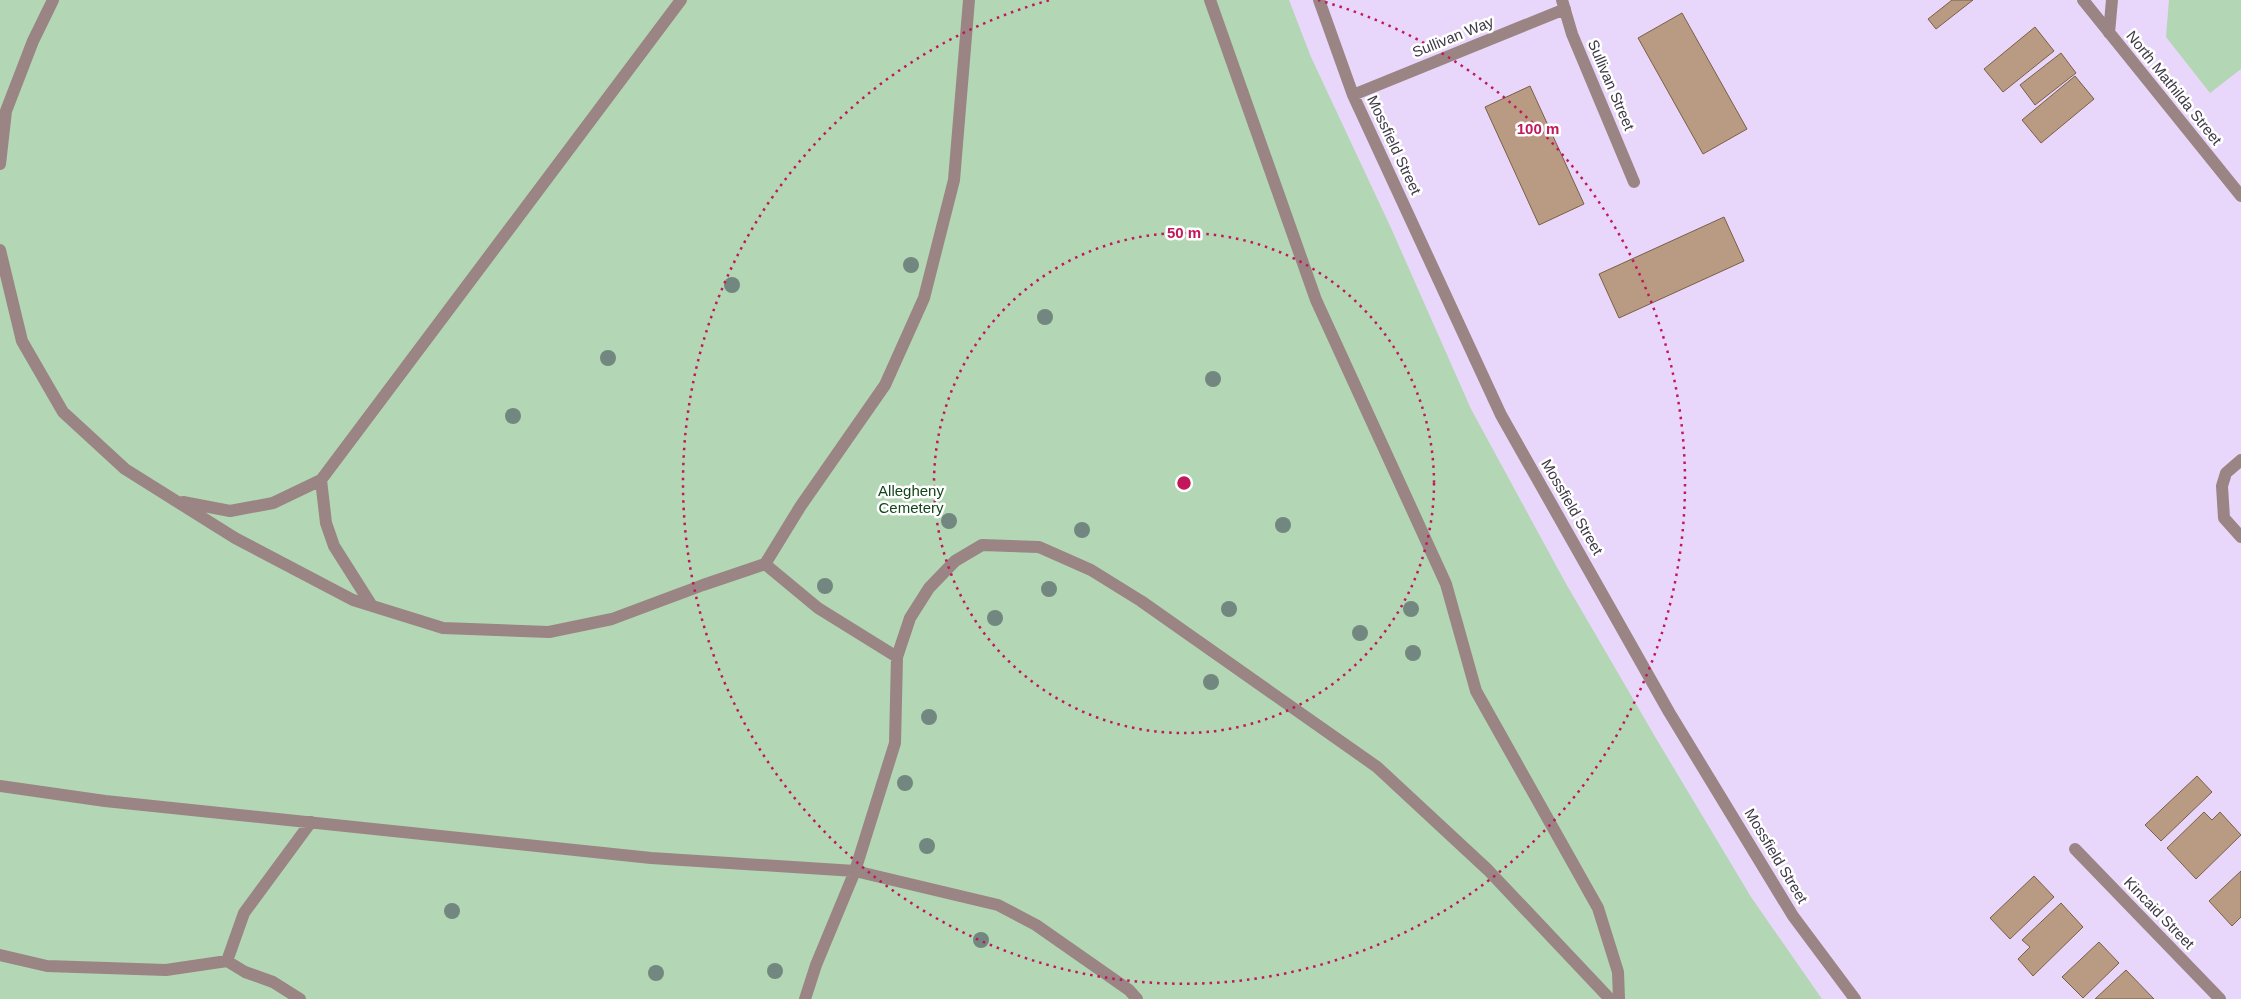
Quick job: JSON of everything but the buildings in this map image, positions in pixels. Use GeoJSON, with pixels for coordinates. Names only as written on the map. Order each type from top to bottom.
{"type":"FeatureCollection","features":[{"type":"Feature","properties":{"kind":"street"},"geometry":{"type":"LineString","coordinates":[[0,164],[6,112],[33,41],[52,0]]}},
{"type":"Feature","properties":{"kind":"street"},"geometry":{"type":"LineString","coordinates":[[177,501],[230,511],[273,503],[321,480],[681,0]]}},
{"type":"Feature","properties":{"kind":"street"},"geometry":{"type":"LineString","coordinates":[[0,250],[22,341],[62,412],[125,470],[234,538],[353,600],[443,628],[549,632],[612,619],[765,564],[800,507],[885,385],[924,298],[954,180],[969,0]]}},
{"type":"Feature","properties":{"kind":"street"},"geometry":{"type":"LineString","coordinates":[[1210,0],[1316,300],[1446,584],[1476,691],[1598,908],[1618,972],[1619,999]]}},
{"type":"Feature","properties":{"kind":"street","name":"Mossfield Street"},"geometry":{"type":"LineString","coordinates":[[1319,0],[1353,95],[1501,415],[1674,721],[1793,916],[1854,999]]}},
{"type":"Feature","properties":{"kind":"street","name":"North Mathilda Street"},"geometry":{"type":"LineString","coordinates":[[2082,0],[2241,196]]}},
{"type":"Feature","properties":{"kind":"street"},"geometry":{"type":"LineString","coordinates":[[2109,33],[2112,0]]}},
{"type":"Feature","properties":{"kind":"street","name":"Sullivan Way"},"geometry":{"type":"LineString","coordinates":[[1353,95],[1564,5]]}},
{"type":"Feature","properties":{"kind":"street","name":"Sullivan Street"},"geometry":{"type":"LineString","coordinates":[[1564,5],[1572,34],[1634,182]]}},
{"type":"Feature","properties":{"kind":"street"},"geometry":{"type":"LineString","coordinates":[[2241,460],[2226,473],[2222,486],[2224,518],[2241,537]]}},
{"type":"Feature","properties":{"kind":"street"},"geometry":{"type":"LineString","coordinates":[[321,480],[326,523],[334,546],[372,606]]}},
{"type":"Feature","properties":{"kind":"street"},"geometry":{"type":"LineString","coordinates":[[805,999],[816,965],[855,871],[894,743],[896,657],[910,618],[929,588],[954,561],[982,545],[1039,547],[1090,570],[1141,601],[1377,767],[1488,870],[1610,999]]}},
{"type":"Feature","properties":{"kind":"street"},"geometry":{"type":"LineString","coordinates":[[765,564],[818,608],[896,657]]}},
{"type":"Feature","properties":{"kind":"street"},"geometry":{"type":"LineString","coordinates":[[0,786],[104,801],[651,858],[855,871],[998,906],[1036,925],[1129,990],[1137,999]]}},
{"type":"Feature","properties":{"kind":"street"},"geometry":{"type":"LineString","coordinates":[[227,961],[244,913],[312,822]]}},
{"type":"Feature","properties":{"kind":"street","name":"Kincaid Street"},"geometry":{"type":"LineString","coordinates":[[2075,849],[2220,999]]}},
{"type":"Feature","properties":{"kind":"street"},"geometry":{"type":"LineString","coordinates":[[0,955],[46,966],[166,970],[227,961],[245,972],[273,982],[300,999]]}},
{"type":"Feature","properties":{"kind":"green space","name":"Allegheny Cemetery"},"geometry":{"type":"Polygon","coordinates":[[[0,0],[1289,0],[1311,57],[1391,228],[1471,409],[1565,582],[1657,740],[1751,897],[1822,999],[0,999],[0,0]]]}},
{"type":"Feature","properties":{"kind":"green space"},"geometry":{"type":"Polygon","coordinates":[[[2169,0],[2241,0],[2241,69],[2210,93],[2166,37],[2169,0]]]}}]}
